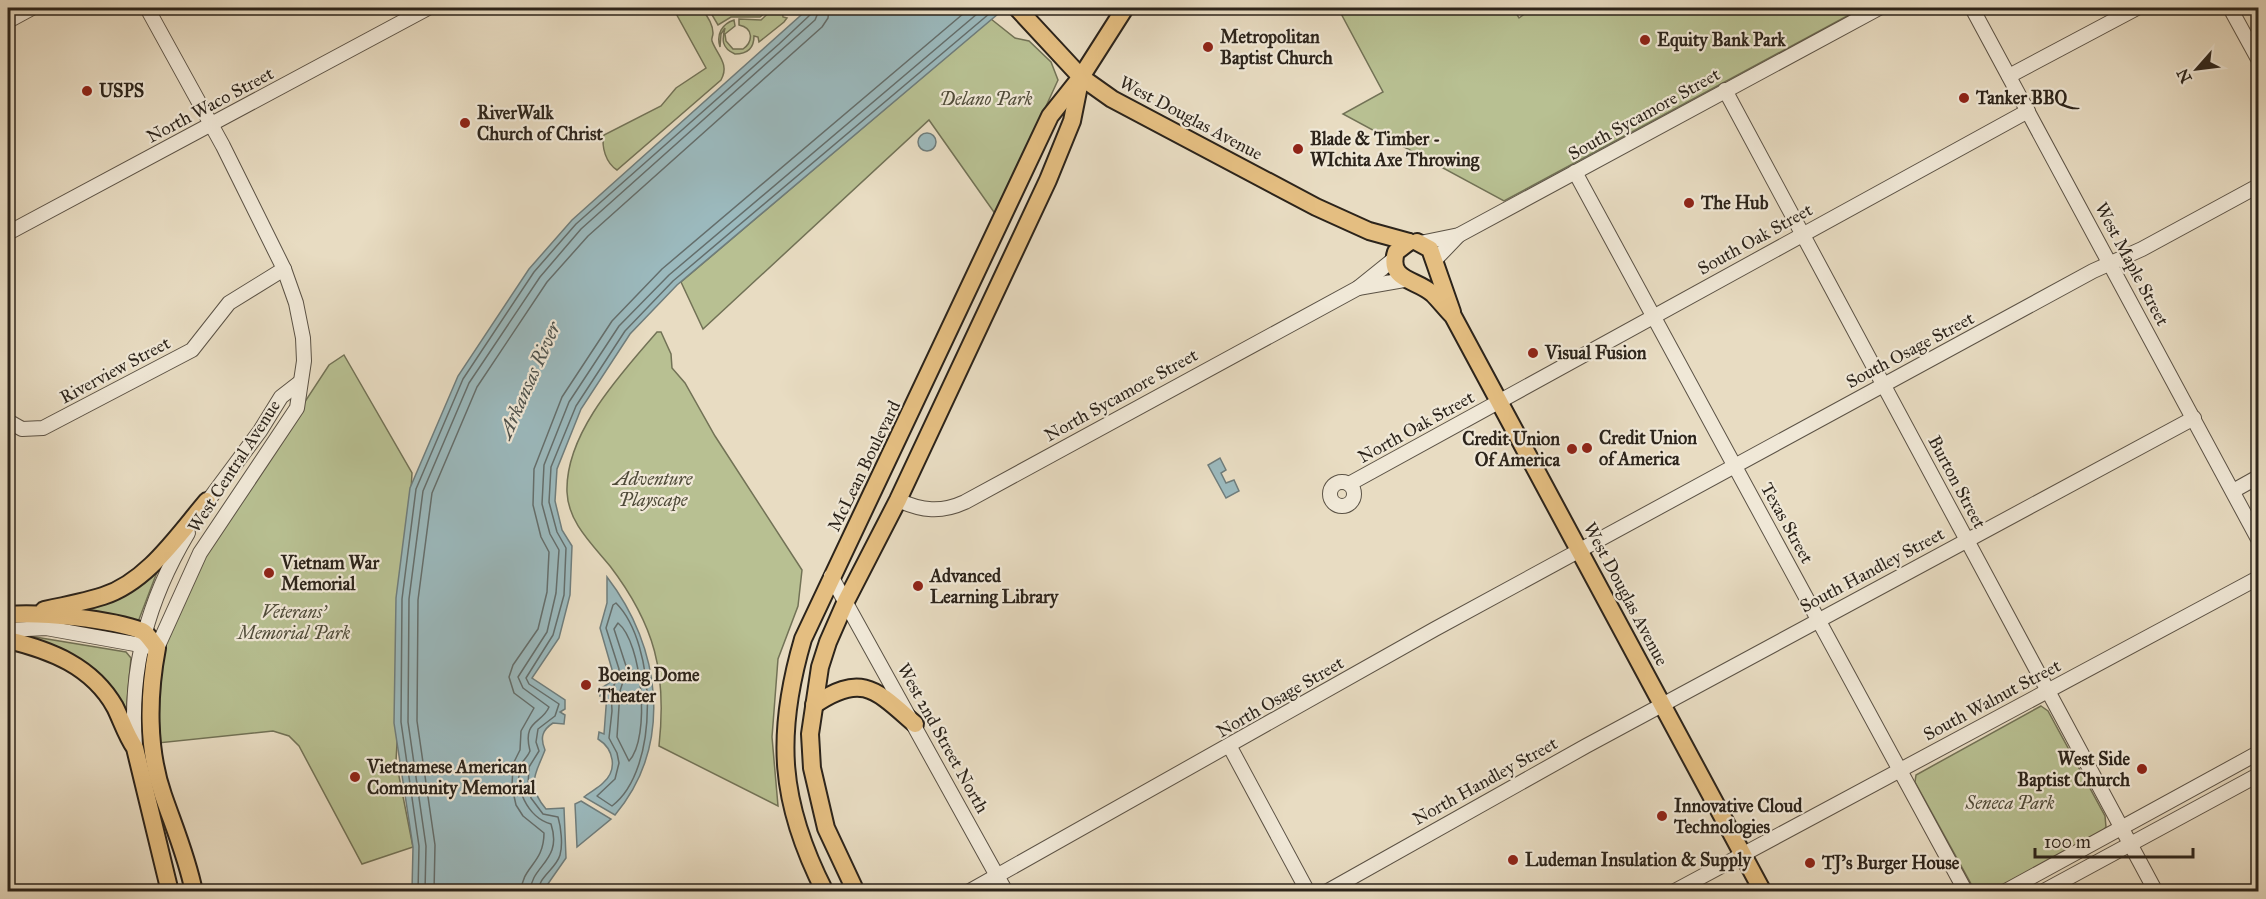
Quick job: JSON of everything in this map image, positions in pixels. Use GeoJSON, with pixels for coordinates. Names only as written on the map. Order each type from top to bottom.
{"type":"FeatureCollection","features":[{"type":"Feature","properties":{"kind":"main road","name":"West Douglas Avenue"},"geometry":{"type":"LineString","coordinates":[[1017,8],[1081,77],[1112,99],[1316,207],[1369,231],[1415,242],[1430,249],[1453,316]]}},
{"type":"Feature","properties":{"kind":"main road","name":"McLean Boulevard"},"geometry":{"type":"LineString","coordinates":[[825,891],[800,837],[788,795],[785,716],[792,677],[803,639],[831,576],[859,525],[1050,116],[1081,77],[1125,8]]}},
{"type":"Feature","properties":{"kind":"main road","name":"McLean Boulevard"},"geometry":{"type":"LineString","coordinates":[[856,891],[832,845],[816,787],[810,734],[828,642],[846,601],[898,500],[1048,180],[1072,121],[1081,77]]}},
{"type":"Feature","properties":{"kind":"main road","name":"West Douglas Avenue"},"geometry":{"type":"LineString","coordinates":[[1369,231],[1394,258],[1398,274],[1433,294],[1453,316],[1763,891]]}},
{"type":"Feature","properties":{"kind":"main road"},"geometry":{"type":"LineString","coordinates":[[1394,258],[1402,246],[1415,242]]}},
{"type":"Feature","properties":{"kind":"main road"},"geometry":{"type":"LineString","coordinates":[[1408,281],[1427,278],[1434,263]]}},
{"type":"Feature","properties":{"kind":"main road"},"geometry":{"type":"LineString","coordinates":[[8,615],[32,613],[104,596],[126,585],[172,542],[207,501]]}},
{"type":"Feature","properties":{"kind":"main road"},"geometry":{"type":"LineString","coordinates":[[32,613],[148,642]]}},
{"type":"Feature","properties":{"kind":"main road","name":"West Central Avenue"},"geometry":{"type":"LineString","coordinates":[[8,640],[53,652],[82,670],[115,706],[124,732],[135,748],[170,891]]}},
{"type":"Feature","properties":{"kind":"main road","name":"West Central Avenue"},"geometry":{"type":"LineString","coordinates":[[148,642],[155,762],[162,793],[185,852],[194,891]]}},
{"type":"Feature","properties":{"kind":"main road"},"geometry":{"type":"LineString","coordinates":[[814,705],[848,687],[864,687],[884,698],[915,724]]}},
{"type":"Feature","properties":{"kind":"street"},"geometry":{"type":"LineString","coordinates":[[8,21],[32,8]]}},
{"type":"Feature","properties":{"kind":"street"},"geometry":{"type":"LineString","coordinates":[[147,8],[212,125]]}},
{"type":"Feature","properties":{"kind":"street","name":"North Waco Street"},"geometry":{"type":"LineString","coordinates":[[8,233],[428,8]]}},
{"type":"Feature","properties":{"kind":"street","name":"South Sycamore Street"},"geometry":{"type":"LineString","coordinates":[[1434,263],[1460,235],[1878,8]]}},
{"type":"Feature","properties":{"kind":"street","name":"West Maple Street"},"geometry":{"type":"LineString","coordinates":[[1972,8],[2112,263],[2259,539]]}},
{"type":"Feature","properties":{"kind":"street"},"geometry":{"type":"LineString","coordinates":[[2009,76],[2137,8]]}},
{"type":"Feature","properties":{"kind":"street"},"geometry":{"type":"LineString","coordinates":[[2230,8],[2259,59]]}},
{"type":"Feature","properties":{"kind":"street","name":"Burton Street"},"geometry":{"type":"LineString","coordinates":[[1725,90],[2156,891]]}},
{"type":"Feature","properties":{"kind":"street","name":"South Oak Street"},"geometry":{"type":"LineString","coordinates":[[1500,401],[2028,111]]}},
{"type":"Feature","properties":{"kind":"street","name":"West Central Avenue"},"geometry":{"type":"LineString","coordinates":[[135,748],[132,712],[148,642],[200,553],[297,408],[304,361],[303,338],[296,303],[284,269],[212,125]]}},
{"type":"Feature","properties":{"kind":"street","name":"Texas Street"},"geometry":{"type":"LineString","coordinates":[[1575,172],[1966,891]]}},
{"type":"Feature","properties":{"kind":"street","name":"South Osage Street"},"geometry":{"type":"LineString","coordinates":[[1580,550],[1884,384],[2259,186]]}},
{"type":"Feature","properties":{"kind":"street","name":"South Sycamore Street"},"geometry":{"type":"LineString","coordinates":[[1415,242],[1460,235]]}},
{"type":"Feature","properties":{"kind":"street","name":"North Sycamore Street"},"geometry":{"type":"LineString","coordinates":[[898,500],[925,510],[939,510],[965,502],[1358,288],[1394,258]]}},
{"type":"Feature","properties":{"kind":"street","name":"Riverview Street"},"geometry":{"type":"LineString","coordinates":[[8,421],[22,429],[43,428],[192,350],[229,303],[284,269]]}},
{"type":"Feature","properties":{"kind":"street","name":"North Sycamore Street"},"geometry":{"type":"LineString","coordinates":[[1358,288],[1408,281]]}},
{"type":"Feature","properties":{"kind":"street"},"geometry":{"type":"LineString","coordinates":[[8,630],[46,628],[148,642],[165,572],[207,501],[260,431],[281,397],[299,383]]}},
{"type":"Feature","properties":{"kind":"street","name":"North Oak Street"},"geometry":{"type":"LineString","coordinates":[[1349,484],[1500,401]]}},
{"type":"Feature","properties":{"kind":"street","name":"South Handley Street"},"geometry":{"type":"LineString","coordinates":[[1663,704],[2194,418]]}},
{"type":"Feature","properties":{"kind":"street"},"geometry":{"type":"LineString","coordinates":[[2233,491],[2259,477]]}},
{"type":"Feature","properties":{"kind":"street","name":"North Osage Street"},"geometry":{"type":"LineString","coordinates":[[968,891],[1580,550]]}},
{"type":"Feature","properties":{"kind":"street","name":"West 2nd Street North"},"geometry":{"type":"LineString","coordinates":[[831,576],[1006,891]]}},
{"type":"Feature","properties":{"kind":"street","name":"South Walnut Street"},"geometry":{"type":"LineString","coordinates":[[1673,891],[2259,578]]}},
{"type":"Feature","properties":{"kind":"street","name":"North Handley Street"},"geometry":{"type":"LineString","coordinates":[[1326,891],[1663,704]]}},
{"type":"Feature","properties":{"kind":"street"},"geometry":{"type":"LineString","coordinates":[[1230,747],[1308,891]]}},
{"type":"Feature","properties":{"kind":"street"},"geometry":{"type":"LineString","coordinates":[[2004,891],[2259,753]]}},
{"type":"Feature","properties":{"kind":"street"},"geometry":{"type":"LineString","coordinates":[[2042,891],[2259,775]]}},
{"type":"Feature","properties":{"kind":"green space"},"geometry":{"type":"Polygon","coordinates":[[[673,8],[701,8],[709,19],[713,33],[712,41],[724,69],[721,80],[617,170],[605,154],[604,135],[661,106],[676,88],[706,68],[673,8]]]}},
{"type":"Feature","properties":{"kind":"green space"},"geometry":{"type":"Polygon","coordinates":[[[708,8],[771,8],[760,17],[731,17],[718,25],[708,8]]]}},
{"type":"Feature","properties":{"kind":"green space"},"geometry":{"type":"Polygon","coordinates":[[[774,8],[780,10],[782,8],[783,17],[787,18],[759,42],[758,37],[754,36],[753,44],[743,53],[730,52],[723,39],[725,28],[721,34],[720,47],[721,30],[726,24],[734,20],[735,26],[725,34],[726,41],[733,49],[743,49],[749,43],[750,36],[747,29],[739,25],[739,19],[761,20],[774,8]]]}},
{"type":"Feature","properties":{"kind":"green space"},"geometry":{"type":"Polygon","coordinates":[[[1338,8],[1513,8],[1519,18],[1523,15],[1519,8],[1862,8],[1504,201],[1343,114],[1383,92],[1338,8]]]}},
{"type":"Feature","properties":{"kind":"green space","name":"Delano Park"},"geometry":{"type":"Polygon","coordinates":[[[991,19],[1015,38],[1029,41],[1051,62],[1058,80],[996,215],[929,120],[703,329],[681,282],[991,19]]]}},
{"type":"Feature","properties":{"kind":"green space","name":"Adventure Playscape"},"geometry":{"type":"Polygon","coordinates":[[[657,332],[661,332],[671,354],[672,368],[685,383],[715,436],[802,570],[798,606],[778,659],[772,737],[778,806],[659,746],[661,695],[659,673],[647,630],[625,588],[576,523],[568,503],[569,470],[575,448],[585,427],[627,366],[657,332]]]}},
{"type":"Feature","properties":{"kind":"green space","name":"Veterans’ Memorial Park"},"geometry":{"type":"Polygon","coordinates":[[[344,355],[412,473],[396,761],[413,847],[362,864],[299,746],[289,736],[273,731],[158,743],[158,691],[164,645],[187,590],[215,539],[329,365],[344,355]]]}},
{"type":"Feature","properties":{"kind":"green space"},"geometry":{"type":"Polygon","coordinates":[[[159,567],[138,622],[71,613],[159,567]]]}},
{"type":"Feature","properties":{"kind":"green space"},"geometry":{"type":"Polygon","coordinates":[[[29,636],[126,652],[131,658],[126,713],[112,695],[28,640],[29,636]]]}},
{"type":"Feature","properties":{"kind":"green space","name":"Seneca Park"},"geometry":{"type":"Polygon","coordinates":[[[2041,706],[2048,711],[2105,816],[2106,827],[2102,832],[1992,891],[1975,891],[1915,782],[1916,775],[2041,706]]]}},
{"type":"Feature","properties":{"kind":"water","name":"Arkansas River"},"geometry":{"type":"Polygon","coordinates":[[[809,8],[1005,8],[677,285],[630,334],[581,409],[557,469],[555,501],[562,530],[572,546],[570,595],[559,638],[532,678],[565,700],[565,709],[560,712],[565,715],[564,724],[553,723],[544,731],[542,738],[545,750],[534,779],[534,786],[546,809],[564,808],[566,858],[543,891],[412,891],[413,847],[394,723],[396,598],[410,488],[458,376],[529,269],[572,220],[809,8]]]}},
{"type":"Feature","properties":{"kind":"water"},"geometry":{"type":"Polygon","coordinates":[[[927,133],[935,138],[936,142],[931,150],[927,151],[919,146],[918,142],[923,134],[927,133]]]}},
{"type":"Feature","properties":{"kind":"water"},"geometry":{"type":"Polygon","coordinates":[[[1220,458],[1226,470],[1221,473],[1226,483],[1234,480],[1239,491],[1226,498],[1208,465],[1220,458]]]}},
{"type":"Feature","properties":{"kind":"water"},"geometry":{"type":"Polygon","coordinates":[[[607,577],[625,604],[639,634],[649,664],[653,696],[653,727],[646,758],[634,787],[615,815],[584,797],[608,778],[612,766],[608,748],[598,739],[599,732],[604,734],[607,694],[600,696],[600,689],[609,683],[613,673],[600,628],[607,603],[607,577]]]}},
{"type":"Feature","properties":{"kind":"water"},"geometry":{"type":"Polygon","coordinates":[[[581,801],[611,819],[577,847],[575,804],[581,801]]]}},
{"type":"Feature","properties":{"kind":"place","name":"Equity Bank Park"},"geometry":{"type":"Point","coordinates":[1645,40]}},
{"type":"Feature","properties":{"kind":"place","name":"Metropolitan Baptist Church"},"geometry":{"type":"Point","coordinates":[1208,47]}},
{"type":"Feature","properties":{"kind":"place","name":"USPS"},"geometry":{"type":"Point","coordinates":[87,91]}},
{"type":"Feature","properties":{"kind":"place","name":"Tanker BBQ"},"geometry":{"type":"Point","coordinates":[1964,98]}},
{"type":"Feature","properties":{"kind":"place","name":"RiverWalk Church of Christ"},"geometry":{"type":"Point","coordinates":[465,123]}},
{"type":"Feature","properties":{"kind":"place","name":"Blade & Timber - WIchita Axe Throwing"},"geometry":{"type":"Point","coordinates":[1298,149]}},
{"type":"Feature","properties":{"kind":"place","name":"The Hub"},"geometry":{"type":"Point","coordinates":[1689,203]}},
{"type":"Feature","properties":{"kind":"place","name":"Visual Fusion"},"geometry":{"type":"Point","coordinates":[1533,353]}},
{"type":"Feature","properties":{"kind":"place","name":"Credit Union of America"},"geometry":{"type":"Point","coordinates":[1587,448]}},
{"type":"Feature","properties":{"kind":"place","name":"Credit Union Of America"},"geometry":{"type":"Point","coordinates":[1572,449]}},
{"type":"Feature","properties":{"kind":"place","name":"Vietnam War Memorial"},"geometry":{"type":"Point","coordinates":[269,573]}},
{"type":"Feature","properties":{"kind":"place","name":"Advanced Learning Library"},"geometry":{"type":"Point","coordinates":[918,586]}},
{"type":"Feature","properties":{"kind":"place","name":"Boeing Dome Theater"},"geometry":{"type":"Point","coordinates":[586,685]}},
{"type":"Feature","properties":{"kind":"place","name":"West Side Baptist Church"},"geometry":{"type":"Point","coordinates":[2142,769]}},
{"type":"Feature","properties":{"kind":"place","name":"Vietnamese American Community Memorial"},"geometry":{"type":"Point","coordinates":[355,777]}},
{"type":"Feature","properties":{"kind":"place","name":"Innovative Cloud Technologies"},"geometry":{"type":"Point","coordinates":[1662,816]}},
{"type":"Feature","properties":{"kind":"place","name":"Ludeman Insulation & Supply"},"geometry":{"type":"Point","coordinates":[1513,860]}},
{"type":"Feature","properties":{"kind":"place","name":"TJ's Burger House"},"geometry":{"type":"Point","coordinates":[1810,863]}}]}
